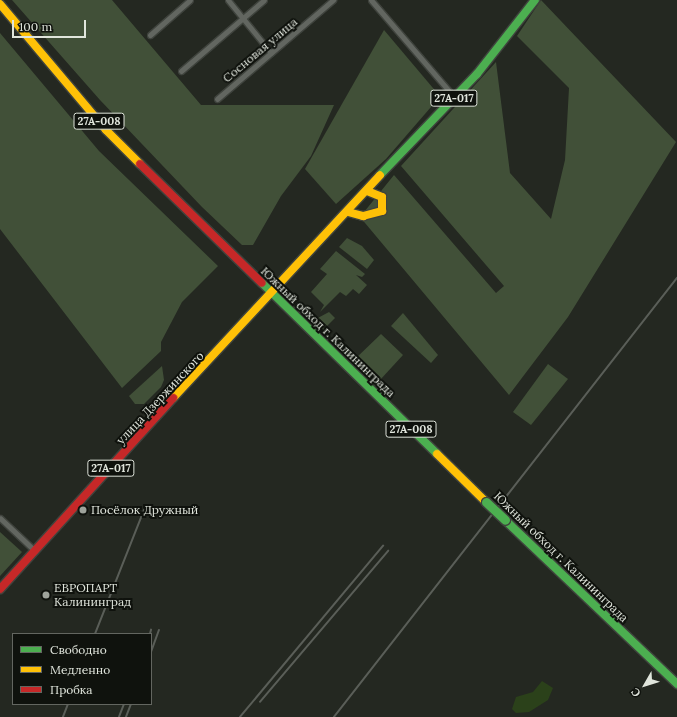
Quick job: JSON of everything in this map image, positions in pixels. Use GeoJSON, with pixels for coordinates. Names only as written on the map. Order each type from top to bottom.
{"type":"FeatureCollection","features":[{"type":"Feature","properties":{"kind":"main road","name":"27А-017"},"geometry":{"type":"LineString","coordinates":[[271,292],[455,98],[535,0]]}},
{"type":"Feature","properties":{"kind":"main road","name":"Южный обход г. Калининграда"},"geometry":{"type":"LineString","coordinates":[[0,4],[106,130],[486,502],[677,684]]}},
{"type":"Feature","properties":{"kind":"main road"},"geometry":{"type":"LineString","coordinates":[[348,212],[371,216],[382,211],[382,197],[367,191]]}},
{"type":"Feature","properties":{"kind":"main road","name":"улица Дзержинского"},"geometry":{"type":"LineString","coordinates":[[0,589],[271,292]]}},
{"type":"Feature","properties":{"kind":"main road","name":"Южный обход г. Калининграда"},"geometry":{"type":"LineString","coordinates":[[654,662],[677,688]]}},
{"type":"Feature","properties":{"kind":"street"},"geometry":{"type":"LineString","coordinates":[[150,35],[190,0]]}},
{"type":"Feature","properties":{"kind":"street"},"geometry":{"type":"LineString","coordinates":[[228,0],[271,53]]}},
{"type":"Feature","properties":{"kind":"street"},"geometry":{"type":"LineString","coordinates":[[181,71],[264,0]]}},
{"type":"Feature","properties":{"kind":"street","name":"Сосновая улица"},"geometry":{"type":"LineString","coordinates":[[217,99],[333,0]]}},
{"type":"Feature","properties":{"kind":"street"},"geometry":{"type":"LineString","coordinates":[[371,0],[455,98]]}},
{"type":"Feature","properties":{"kind":"street"},"geometry":{"type":"LineString","coordinates":[[0,518],[35,551]]}},
{"type":"Feature","properties":{"kind":"shaded area"},"geometry":{"type":"Polygon","coordinates":[[[12,0],[112,0],[201,105],[334,105],[311,156],[281,196],[253,245],[242,245],[202,207],[100,100],[12,0]]]}},
{"type":"Feature","properties":{"kind":"shaded area"},"geometry":{"type":"Polygon","coordinates":[[[541,0],[676,142],[568,317],[509,395],[360,217],[394,175],[496,293],[504,286],[401,166],[496,62],[510,173],[551,219],[565,160],[569,88],[517,36],[541,0]]]}},
{"type":"Feature","properties":{"kind":"shaded area"},"geometry":{"type":"Polygon","coordinates":[[[384,30],[438,94],[431,107],[386,159],[336,204],[305,169],[384,30]]]}},
{"type":"Feature","properties":{"kind":"shaded area"},"geometry":{"type":"Polygon","coordinates":[[[0,33],[99,151],[218,266],[182,302],[161,342],[161,351],[122,388],[0,229],[0,33]]]}},
{"type":"Feature","properties":{"kind":"shaded area"},"geometry":{"type":"Polygon","coordinates":[[[347,238],[362,246],[374,260],[367,269],[339,247],[347,238]]]}},
{"type":"Feature","properties":{"kind":"shaded area"},"geometry":{"type":"Polygon","coordinates":[[[336,251],[365,274],[362,277],[356,275],[367,285],[359,294],[353,289],[346,296],[340,292],[320,312],[324,305],[311,292],[327,274],[320,269],[336,251]]]}},
{"type":"Feature","properties":{"kind":"shaded area"},"geometry":{"type":"Polygon","coordinates":[[[329,312],[335,318],[323,330],[314,320],[329,312]]]}},
{"type":"Feature","properties":{"kind":"shaded area"},"geometry":{"type":"Polygon","coordinates":[[[403,313],[438,355],[431,363],[391,326],[403,313]]]}},
{"type":"Feature","properties":{"kind":"shaded area"},"geometry":{"type":"Polygon","coordinates":[[[381,334],[403,355],[380,380],[354,360],[381,334]]]}},
{"type":"Feature","properties":{"kind":"shaded area"},"geometry":{"type":"Polygon","coordinates":[[[548,364],[568,379],[531,425],[513,412],[548,364]]]}},
{"type":"Feature","properties":{"kind":"shaded area"},"geometry":{"type":"Polygon","coordinates":[[[162,366],[164,380],[161,387],[144,404],[135,404],[129,396],[162,366]]]}},
{"type":"Feature","properties":{"kind":"shaded area"},"geometry":{"type":"Polygon","coordinates":[[[0,532],[22,552],[0,576],[0,532]]]}},
{"type":"Feature","properties":{"kind":"shaded area"},"geometry":{"type":"Polygon","coordinates":[[[542,681],[553,688],[548,700],[529,712],[516,713],[512,709],[516,697],[533,692],[542,681]]]}},
{"type":"Feature","properties":{"kind":"railway"},"geometry":{"type":"LineString","coordinates":[[334,717],[677,278]]}},
{"type":"Feature","properties":{"kind":"railway"},"geometry":{"type":"LineString","coordinates":[[95,633],[144,510]]}},
{"type":"Feature","properties":{"kind":"railway"},"geometry":{"type":"LineString","coordinates":[[240,717],[383,546]]}},
{"type":"Feature","properties":{"kind":"railway"},"geometry":{"type":"LineString","coordinates":[[260,702],[388,551]]}},
{"type":"Feature","properties":{"kind":"railway"},"geometry":{"type":"LineString","coordinates":[[152,649],[159,630]]}},
{"type":"Feature","properties":{"kind":"railway"},"geometry":{"type":"LineString","coordinates":[[63,717],[68,705]]}},
{"type":"Feature","properties":{"kind":"railway"},"geometry":{"type":"LineString","coordinates":[[119,717],[124,705]]}},
{"type":"Feature","properties":{"kind":"railway"},"geometry":{"type":"LineString","coordinates":[[126,717],[131,705]]}},
{"type":"Feature","properties":{"kind":"traffic: fast"},"geometry":{"type":"LineString","coordinates":[[380,175],[477,74],[535,0]]}},
{"type":"Feature","properties":{"kind":"traffic: fast"},"geometry":{"type":"LineString","coordinates":[[262,283],[437,454]]}},
{"type":"Feature","properties":{"kind":"traffic: fast"},"geometry":{"type":"LineString","coordinates":[[486,502],[505,520]]}},
{"type":"Feature","properties":{"kind":"traffic: fast"},"geometry":{"type":"LineString","coordinates":[[505,520],[677,684]]}},
{"type":"Feature","properties":{"kind":"traffic: slow"},"geometry":{"type":"LineString","coordinates":[[0,4],[106,130],[140,164]]}},
{"type":"Feature","properties":{"kind":"traffic: slow"},"geometry":{"type":"LineString","coordinates":[[173,398],[380,175]]}},
{"type":"Feature","properties":{"kind":"traffic: slow"},"geometry":{"type":"LineString","coordinates":[[348,212],[363,216],[382,211],[382,197],[367,191]]}},
{"type":"Feature","properties":{"kind":"traffic: slow"},"geometry":{"type":"LineString","coordinates":[[437,454],[486,502]]}},
{"type":"Feature","properties":{"kind":"traffic: jam"},"geometry":{"type":"LineString","coordinates":[[140,164],[262,283]]}},
{"type":"Feature","properties":{"kind":"traffic: jam"},"geometry":{"type":"LineString","coordinates":[[0,589],[173,398]]}},
{"type":"Feature","properties":{"kind":"place","name":"Посёлок Дружный"},"geometry":{"type":"Point","coordinates":[83,510]}},
{"type":"Feature","properties":{"kind":"place","name":"ЕВРОПАРТ Калининград"},"geometry":{"type":"Point","coordinates":[46,595]}}]}
